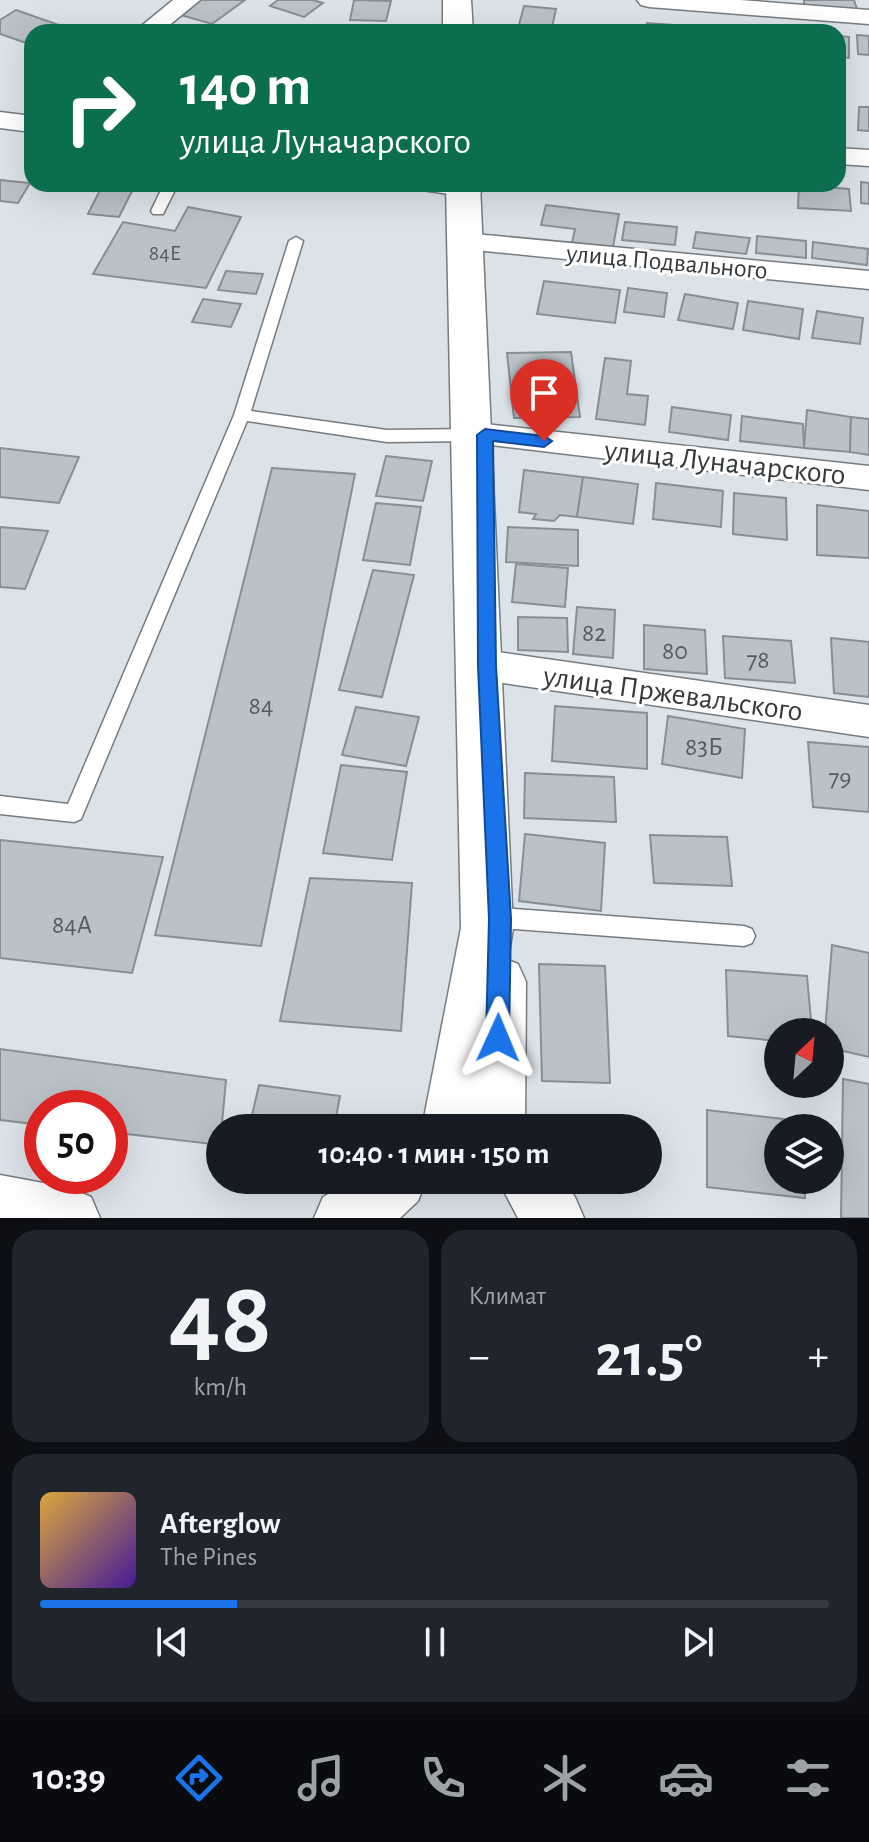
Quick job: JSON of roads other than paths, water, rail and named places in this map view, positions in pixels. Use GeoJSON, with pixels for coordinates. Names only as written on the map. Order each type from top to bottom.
{"type":"FeatureCollection","features":[{"type":"Feature","properties":{"kind":"main road"},"geometry":{"type":"LineString","coordinates":[[459,0],[460,24]]}},
{"type":"Feature","properties":{"kind":"main road"},"geometry":{"type":"LineString","coordinates":[[460,192],[467,243],[477,435],[482,665],[493,918],[496,1114]]}},
{"type":"Feature","properties":{"kind":"main road"},"geometry":{"type":"LineString","coordinates":[[454,1114],[487,928],[493,918]]}},
{"type":"Feature","properties":{"kind":"main road"},"geometry":{"type":"LineString","coordinates":[[344,1218],[372,1204],[382,1194]]}},
{"type":"Feature","properties":{"kind":"main road"},"geometry":{"type":"LineString","coordinates":[[537,1194],[554,1218]]}},
{"type":"Feature","properties":{"kind":"main road"},"geometry":{"type":"LineString","coordinates":[[0,1205],[70,1218]]}},
{"type":"Feature","properties":{"kind":"street"},"geometry":{"type":"LineString","coordinates":[[156,24],[188,0]]}},
{"type":"Feature","properties":{"kind":"street"},"geometry":{"type":"LineString","coordinates":[[649,0],[869,17]]}},
{"type":"Feature","properties":{"kind":"street"},"geometry":{"type":"LineString","coordinates":[[0,120],[24,123]]}},
{"type":"Feature","properties":{"kind":"street"},"geometry":{"type":"LineString","coordinates":[[846,157],[869,158]]}},
{"type":"Feature","properties":{"kind":"street","name":"улица Подвального"},"geometry":{"type":"LineString","coordinates":[[467,243],[869,280]]}},
{"type":"Feature","properties":{"kind":"street","name":"улица Луначарского"},"geometry":{"type":"LineString","coordinates":[[477,435],[869,478]]}},
{"type":"Feature","properties":{"kind":"street","name":"улица Пржевальского"},"geometry":{"type":"LineString","coordinates":[[482,665],[869,721]]}},
{"type":"Feature","properties":{"kind":"lane"},"geometry":{"type":"LineString","coordinates":[[158,211],[167,192]]}},
{"type":"Feature","properties":{"kind":"lane"},"geometry":{"type":"LineString","coordinates":[[0,805],[74,813],[242,415],[296,241]]}},
{"type":"Feature","properties":{"kind":"lane"},"geometry":{"type":"LineString","coordinates":[[242,415],[387,436],[477,435]]}},
{"type":"Feature","properties":{"kind":"lane"},"geometry":{"type":"LineString","coordinates":[[493,918],[744,936]]}}]}
